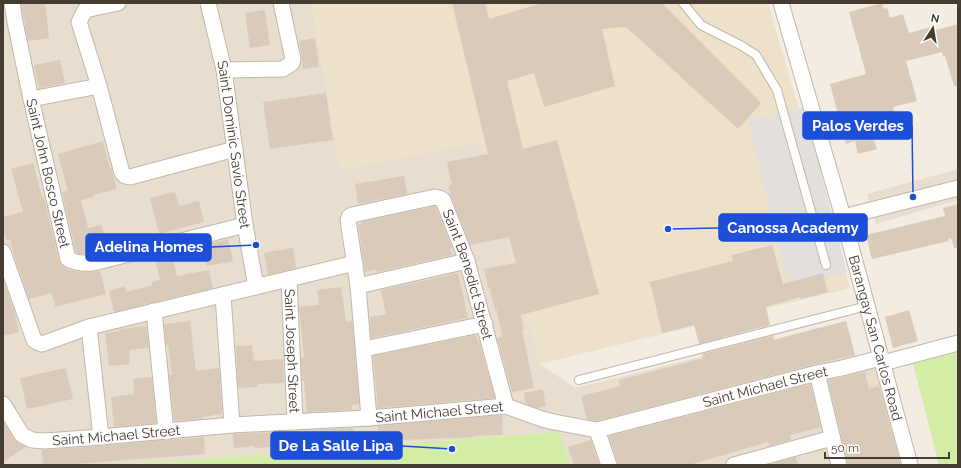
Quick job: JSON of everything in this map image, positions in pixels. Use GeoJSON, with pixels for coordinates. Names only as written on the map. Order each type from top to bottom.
{"type":"FeatureCollection","features":[{"type":"Feature","properties":{"kind":"street","name":"Saint John Bosco Street"},"geometry":{"type":"LineString","coordinates":[[12,3],[31,100],[68,259],[74,262],[86,264],[93,263],[245,225]]}},
{"type":"Feature","properties":{"kind":"street"},"geometry":{"type":"LineString","coordinates":[[118,3],[85,10],[79,22],[99,86],[122,173],[125,176],[130,177],[236,149]]}},
{"type":"Feature","properties":{"kind":"street","name":"Saint Dominic Savio Street"},"geometry":{"type":"LineString","coordinates":[[208,3],[224,70],[236,149],[245,225],[256,287]]}},
{"type":"Feature","properties":{"kind":"street"},"geometry":{"type":"LineString","coordinates":[[224,70],[283,69],[292,64],[293,59],[281,3]]}},
{"type":"Feature","properties":{"kind":"street","name":"Barangay San Carlos Road"},"geometry":{"type":"LineString","coordinates":[[781,3],[843,217],[910,465]]}},
{"type":"Feature","properties":{"kind":"street"},"geometry":{"type":"LineString","coordinates":[[31,100],[99,86]]}},
{"type":"Feature","properties":{"kind":"street"},"geometry":{"type":"LineString","coordinates":[[843,217],[958,188]]}},
{"type":"Feature","properties":{"kind":"street","name":"Saint Benedict Street"},"geometry":{"type":"LineString","coordinates":[[369,418],[358,286],[348,220],[352,215],[435,197],[443,200],[467,261],[506,406]]}},
{"type":"Feature","properties":{"kind":"street"},"geometry":{"type":"LineString","coordinates":[[3,252],[34,340],[42,344],[89,327],[355,263]]}},
{"type":"Feature","properties":{"kind":"street"},"geometry":{"type":"LineString","coordinates":[[358,286],[467,261]]}},
{"type":"Feature","properties":{"kind":"street","name":"Saint Joseph Street"},"geometry":{"type":"LineString","coordinates":[[289,279],[295,422]]}},
{"type":"Feature","properties":{"kind":"street"},"geometry":{"type":"LineString","coordinates":[[223,295],[232,425]]}},
{"type":"Feature","properties":{"kind":"street"},"geometry":{"type":"LineString","coordinates":[[154,311],[166,432]]}},
{"type":"Feature","properties":{"kind":"street"},"geometry":{"type":"LineString","coordinates":[[364,349],[485,324]]}},
{"type":"Feature","properties":{"kind":"street"},"geometry":{"type":"LineString","coordinates":[[89,327],[101,438]]}},
{"type":"Feature","properties":{"kind":"street","name":"Saint Michael Street"},"geometry":{"type":"LineString","coordinates":[[3,404],[22,435],[32,440],[44,441],[101,438],[232,425],[369,418],[506,406],[542,419],[597,430],[817,373],[882,361],[958,344]]}},
{"type":"Feature","properties":{"kind":"street"},"geometry":{"type":"LineString","coordinates":[[817,373],[839,465]]}},
{"type":"Feature","properties":{"kind":"street"},"geometry":{"type":"LineString","coordinates":[[597,430],[609,465]]}},
{"type":"Feature","properties":{"kind":"street"},"geometry":{"type":"LineString","coordinates":[[734,465],[762,461],[832,438]]}},
{"type":"Feature","properties":{"kind":"lane"},"geometry":{"type":"LineString","coordinates":[[683,3],[701,25],[756,55],[777,90],[826,266]]}},
{"type":"Feature","properties":{"kind":"lane"},"geometry":{"type":"LineString","coordinates":[[579,380],[867,306]]}},
{"type":"Feature","properties":{"kind":"shaded area"},"geometry":{"type":"Polygon","coordinates":[[[3,3],[312,3],[340,169],[481,142],[540,364],[575,388],[846,321],[859,370],[882,364],[908,465],[569,465],[558,432],[122,465],[3,465],[3,3]]]}},
{"type":"Feature","properties":{"kind":"shaded area"},"geometry":{"type":"Polygon","coordinates":[[[312,3],[768,3],[850,288],[540,364],[481,142],[340,170],[312,3]]]}},
{"type":"Feature","properties":{"kind":"shaded area"},"geometry":{"type":"Polygon","coordinates":[[[804,107],[847,273],[789,287],[747,121],[804,107]]]}},
{"type":"Feature","properties":{"kind":"shaded area"},"geometry":{"type":"Polygon","coordinates":[[[958,169],[958,200],[876,224],[867,194],[958,169]]]}},
{"type":"Feature","properties":{"kind":"green space"},"geometry":{"type":"Polygon","coordinates":[[[958,352],[958,465],[939,465],[913,364],[958,352]]]}},
{"type":"Feature","properties":{"kind":"green space"},"geometry":{"type":"Polygon","coordinates":[[[559,432],[569,465],[122,465],[559,432]]]}},
{"type":"Feature","properties":{"kind":"building"},"geometry":{"type":"Polygon","coordinates":[[[21,3],[45,3],[49,38],[28,41],[21,3]]]}},
{"type":"Feature","properties":{"kind":"building"},"geometry":{"type":"Polygon","coordinates":[[[452,3],[485,3],[489,19],[543,3],[662,3],[761,103],[738,129],[626,27],[602,29],[615,86],[544,107],[534,73],[507,81],[523,149],[557,140],[599,294],[521,315],[524,330],[522,330],[534,388],[512,392],[497,338],[502,337],[497,310],[495,311],[484,269],[516,263],[509,237],[470,245],[451,197],[449,186],[452,185],[447,162],[488,154],[452,3]]]}},
{"type":"Feature","properties":{"kind":"building"},"geometry":{"type":"Polygon","coordinates":[[[882,3],[884,9],[887,8],[890,18],[903,14],[909,33],[932,27],[933,31],[958,24],[958,86],[954,86],[945,56],[943,56],[942,52],[906,61],[917,101],[893,107],[899,131],[873,138],[877,149],[858,154],[855,141],[846,144],[830,84],[866,74],[849,12],[882,3]]]}},
{"type":"Feature","properties":{"kind":"building"},"geometry":{"type":"Polygon","coordinates":[[[265,10],[270,45],[250,48],[245,13],[265,10]]]}},
{"type":"Feature","properties":{"kind":"building"},"geometry":{"type":"Polygon","coordinates":[[[315,38],[319,67],[303,69],[299,41],[315,38]]]}},
{"type":"Feature","properties":{"kind":"building"},"geometry":{"type":"Polygon","coordinates":[[[60,60],[65,83],[39,88],[34,65],[60,60]]]}},
{"type":"Feature","properties":{"kind":"building"},"geometry":{"type":"Polygon","coordinates":[[[326,93],[333,140],[270,149],[263,102],[326,93]]]}},
{"type":"Feature","properties":{"kind":"building"},"geometry":{"type":"Polygon","coordinates":[[[103,141],[117,189],[93,195],[93,197],[81,200],[88,228],[101,225],[108,248],[92,254],[79,254],[76,252],[62,192],[68,191],[58,154],[103,141]]]}},
{"type":"Feature","properties":{"kind":"building"},"geometry":{"type":"Polygon","coordinates":[[[33,163],[42,197],[44,197],[59,261],[67,269],[79,272],[100,271],[106,294],[55,307],[52,293],[29,299],[10,239],[6,240],[3,229],[3,217],[23,212],[11,169],[33,163]]]}},
{"type":"Feature","properties":{"kind":"building"},"geometry":{"type":"Polygon","coordinates":[[[404,176],[407,194],[358,204],[355,184],[404,176]]]}},
{"type":"Feature","properties":{"kind":"building"},"geometry":{"type":"Polygon","coordinates":[[[175,192],[179,206],[199,201],[204,222],[159,234],[150,198],[175,192]]]}},
{"type":"Feature","properties":{"kind":"building"},"geometry":{"type":"Polygon","coordinates":[[[958,204],[958,248],[954,248],[951,238],[948,239],[949,241],[872,259],[866,235],[945,216],[943,208],[958,204]]]}},
{"type":"Feature","properties":{"kind":"building"},"geometry":{"type":"Polygon","coordinates":[[[435,206],[452,248],[450,248],[452,255],[377,272],[376,269],[365,272],[358,224],[361,224],[361,222],[435,206]]]}},
{"type":"Feature","properties":{"kind":"building"},"geometry":{"type":"Polygon","coordinates":[[[228,239],[233,261],[207,266],[203,245],[228,239]]]}},
{"type":"Feature","properties":{"kind":"building"},"geometry":{"type":"Polygon","coordinates":[[[772,245],[783,284],[823,273],[828,292],[801,299],[800,297],[766,307],[770,325],[699,344],[694,325],[662,333],[650,282],[733,261],[732,255],[772,245]]]}},
{"type":"Feature","properties":{"kind":"building"},"geometry":{"type":"Polygon","coordinates":[[[293,248],[296,268],[268,275],[264,253],[293,248]]]}},
{"type":"Feature","properties":{"kind":"building"},"geometry":{"type":"Polygon","coordinates":[[[172,255],[177,276],[209,270],[213,288],[114,312],[109,291],[125,286],[126,292],[152,285],[152,282],[160,280],[155,259],[172,255]]]}},
{"type":"Feature","properties":{"kind":"building"},"geometry":{"type":"Polygon","coordinates":[[[458,273],[468,318],[371,338],[370,317],[386,314],[381,290],[458,273]]]}},
{"type":"Feature","properties":{"kind":"building"},"geometry":{"type":"Polygon","coordinates":[[[3,282],[15,314],[19,332],[3,336],[3,282]]]}},
{"type":"Feature","properties":{"kind":"building"},"geometry":{"type":"Polygon","coordinates":[[[341,287],[346,322],[352,321],[359,404],[352,405],[352,410],[307,412],[304,381],[302,381],[301,358],[304,357],[299,307],[319,305],[317,290],[341,287]]]}},
{"type":"Feature","properties":{"kind":"building"},"geometry":{"type":"Polygon","coordinates":[[[909,310],[918,341],[893,348],[885,317],[909,310]]]}},
{"type":"Feature","properties":{"kind":"building"},"geometry":{"type":"Polygon","coordinates":[[[190,321],[196,371],[219,368],[222,414],[202,417],[202,419],[174,421],[169,375],[172,375],[168,345],[166,346],[164,324],[190,321]]]}},
{"type":"Feature","properties":{"kind":"building"},"geometry":{"type":"Polygon","coordinates":[[[846,321],[855,355],[597,421],[587,419],[581,396],[620,386],[619,380],[703,358],[702,354],[773,336],[774,340],[846,321]]]}},
{"type":"Feature","properties":{"kind":"building"},"geometry":{"type":"Polygon","coordinates":[[[146,326],[149,348],[129,350],[130,364],[109,366],[105,333],[120,331],[119,329],[146,326]]]}},
{"type":"Feature","properties":{"kind":"building"},"geometry":{"type":"Polygon","coordinates":[[[476,335],[495,398],[378,408],[373,356],[476,335]]]}},
{"type":"Feature","properties":{"kind":"building"},"geometry":{"type":"Polygon","coordinates":[[[252,345],[254,361],[283,359],[284,383],[258,384],[258,387],[238,388],[236,346],[252,345]]]}},
{"type":"Feature","properties":{"kind":"building"},"geometry":{"type":"Polygon","coordinates":[[[66,368],[73,399],[27,409],[20,378],[66,368]]]}},
{"type":"Feature","properties":{"kind":"building"},"geometry":{"type":"Polygon","coordinates":[[[865,372],[869,389],[879,386],[901,465],[848,465],[828,380],[865,372]]]}},
{"type":"Feature","properties":{"kind":"building"},"geometry":{"type":"Polygon","coordinates":[[[152,377],[156,423],[114,427],[111,397],[134,394],[133,379],[152,377]]]}},
{"type":"Feature","properties":{"kind":"building"},"geometry":{"type":"Polygon","coordinates":[[[810,384],[821,427],[790,435],[791,440],[769,446],[768,442],[689,465],[618,465],[609,436],[810,384]]]}},
{"type":"Feature","properties":{"kind":"building"},"geometry":{"type":"Polygon","coordinates":[[[543,389],[546,406],[537,408],[526,404],[524,393],[543,389]]]}},
{"type":"Feature","properties":{"kind":"building"},"geometry":{"type":"Polygon","coordinates":[[[502,415],[503,435],[379,441],[378,426],[502,415]]]}},
{"type":"Feature","properties":{"kind":"building"},"geometry":{"type":"Polygon","coordinates":[[[3,421],[15,440],[26,447],[3,462],[3,421]]]}},
{"type":"Feature","properties":{"kind":"building"},"geometry":{"type":"Polygon","coordinates":[[[353,428],[354,444],[255,448],[254,446],[234,448],[233,434],[353,428]]]}},
{"type":"Feature","properties":{"kind":"building"},"geometry":{"type":"Polygon","coordinates":[[[204,437],[205,454],[62,465],[43,465],[42,450],[204,437]]]}},
{"type":"Feature","properties":{"kind":"building"},"geometry":{"type":"Polygon","coordinates":[[[591,440],[599,465],[574,465],[568,447],[591,440]]]}},
{"type":"Feature","properties":{"kind":"building"},"geometry":{"type":"Polygon","coordinates":[[[796,457],[798,465],[775,465],[774,463],[796,457]]]}},
{"type":"Feature","properties":{"kind":"place","name":"Palos Verdes"},"geometry":{"type":"Point","coordinates":[913,197]}},
{"type":"Feature","properties":{"kind":"place","name":"Canossa Academy"},"geometry":{"type":"Point","coordinates":[668,229]}},
{"type":"Feature","properties":{"kind":"place","name":"Adelina Homes"},"geometry":{"type":"Point","coordinates":[256,245]}},
{"type":"Feature","properties":{"kind":"place","name":"De La Salle Lipa"},"geometry":{"type":"Point","coordinates":[452,449]}}]}
